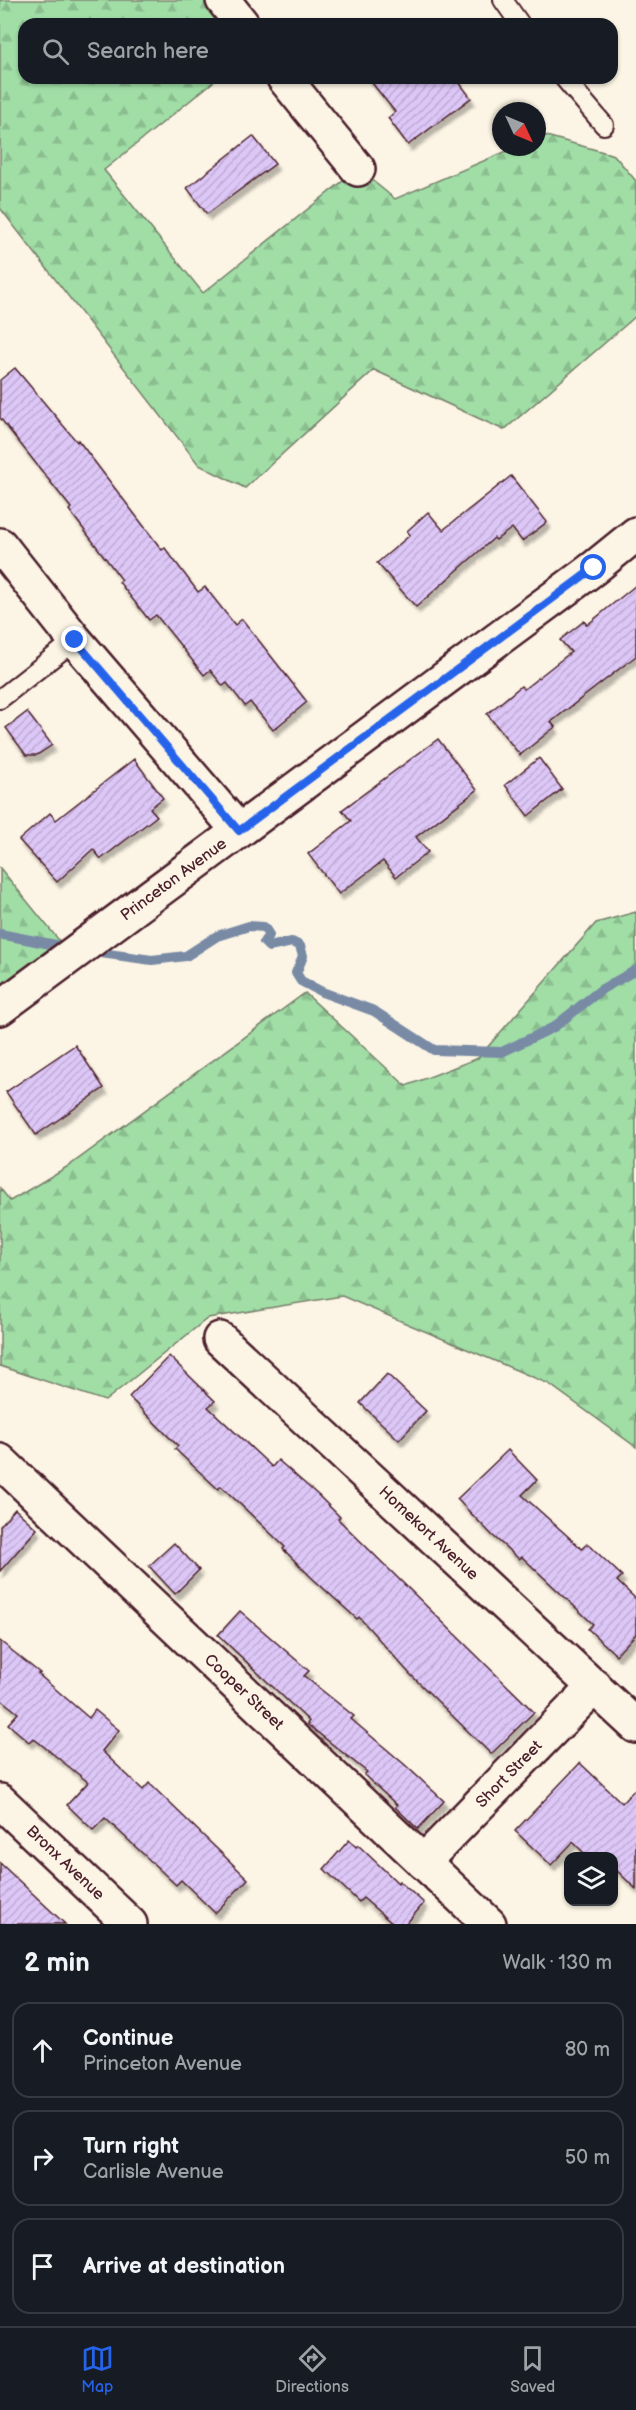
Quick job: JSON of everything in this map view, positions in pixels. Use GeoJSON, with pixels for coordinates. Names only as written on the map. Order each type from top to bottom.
{"type":"FeatureCollection","features":[{"type":"Feature","properties":{"kind":"street"},"geometry":{"type":"LineString","coordinates":[[223,0],[237,18]]}},
{"type":"Feature","properties":{"kind":"street"},"geometry":{"type":"LineString","coordinates":[[289,84],[358,169]]}},
{"type":"Feature","properties":{"kind":"street","name":"Princeton Avenue"},"geometry":{"type":"LineString","coordinates":[[0,1008],[594,568],[636,534]]}},
{"type":"Feature","properties":{"kind":"street"},"geometry":{"type":"LineString","coordinates":[[0,545],[75,640],[239,831]]}},
{"type":"Feature","properties":{"kind":"street","name":"Homekort Avenue"},"geometry":{"type":"LineString","coordinates":[[220,1339],[636,1726]]}},
{"type":"Feature","properties":{"kind":"street","name":"Cooper Street"},"geometry":{"type":"LineString","coordinates":[[0,1461],[489,1924]]}},
{"type":"Feature","properties":{"kind":"street","name":"Short Street"},"geometry":{"type":"LineString","coordinates":[[423,1862],[594,1686]]}},
{"type":"Feature","properties":{"kind":"street","name":"Bronx Avenue"},"geometry":{"type":"LineString","coordinates":[[0,1801],[130,1924]]}},
{"type":"Feature","properties":{"kind":"lane"},"geometry":{"type":"LineString","coordinates":[[503,0],[516,18]]}},
{"type":"Feature","properties":{"kind":"lane"},"geometry":{"type":"LineString","coordinates":[[569,84],[604,124]]}},
{"type":"Feature","properties":{"kind":"lane"},"geometry":{"type":"LineString","coordinates":[[0,699],[75,640]]}},
{"type":"Feature","properties":{"kind":"green space"},"geometry":{"type":"Polygon","coordinates":[[[0,0],[223,0],[237,18],[18,18],[18,84],[211,84],[104,170],[203,293],[358,169],[395,199],[495,156],[546,156],[546,136],[614,155],[636,181],[636,316],[504,430],[374,370],[245,488],[199,465],[0,208],[0,0]]]}},
{"type":"Feature","properties":{"kind":"green space"},"geometry":{"type":"Polygon","coordinates":[[[0,868],[71,955],[0,1008],[0,868]]]}},
{"type":"Feature","properties":{"kind":"green space"},"geometry":{"type":"Polygon","coordinates":[[[636,912],[636,1447],[549,1384],[342,1296],[208,1318],[105,1401],[0,1366],[0,1188],[10,1201],[70,1165],[305,993],[406,1086],[478,1058],[596,923],[636,912]]]}},
{"type":"Feature","properties":{"kind":"building"},"geometry":{"type":"Polygon","coordinates":[[[373,84],[460,84],[471,98],[408,145],[388,118],[395,112],[373,84]]]}},
{"type":"Feature","properties":{"kind":"building"},"geometry":{"type":"Polygon","coordinates":[[[253,136],[275,164],[207,214],[187,188],[253,136]]]}},
{"type":"Feature","properties":{"kind":"building"},"geometry":{"type":"Polygon","coordinates":[[[15,368],[77,442],[78,440],[162,550],[165,548],[198,592],[205,587],[235,625],[242,619],[307,702],[273,730],[250,702],[245,706],[227,683],[223,686],[210,670],[204,675],[156,615],[149,620],[119,582],[122,580],[69,510],[71,508],[0,418],[0,380],[15,368]]]}},
{"type":"Feature","properties":{"kind":"building"},"geometry":{"type":"Polygon","coordinates":[[[511,476],[547,522],[522,541],[512,528],[496,540],[494,538],[416,607],[377,563],[410,535],[407,531],[428,512],[443,530],[511,476]]]}},
{"type":"Feature","properties":{"kind":"building"},"geometry":{"type":"Polygon","coordinates":[[[636,585],[636,656],[551,722],[555,727],[520,755],[487,714],[521,686],[524,689],[571,652],[560,640],[584,621],[587,625],[636,585]]]}},
{"type":"Feature","properties":{"kind":"building"},"geometry":{"type":"Polygon","coordinates":[[[27,712],[52,745],[37,755],[26,755],[6,728],[27,712]]]}},
{"type":"Feature","properties":{"kind":"building"},"geometry":{"type":"Polygon","coordinates":[[[438,739],[477,790],[416,837],[428,852],[396,877],[383,861],[339,894],[308,854],[351,821],[342,810],[438,739]]]}},
{"type":"Feature","properties":{"kind":"building"},"geometry":{"type":"Polygon","coordinates":[[[539,758],[562,789],[528,816],[505,785],[539,758]]]}},
{"type":"Feature","properties":{"kind":"building"},"geometry":{"type":"Polygon","coordinates":[[[134,759],[163,798],[150,808],[157,816],[101,859],[93,849],[57,882],[19,840],[50,813],[56,820],[134,759]]]}},
{"type":"Feature","properties":{"kind":"building"},"geometry":{"type":"Polygon","coordinates":[[[75,1045],[104,1088],[36,1135],[6,1092],[75,1045]]]}},
{"type":"Feature","properties":{"kind":"building"},"geometry":{"type":"Polygon","coordinates":[[[169,1356],[215,1401],[208,1407],[272,1467],[278,1460],[318,1495],[340,1517],[338,1519],[534,1712],[491,1754],[409,1673],[359,1617],[357,1619],[311,1577],[283,1549],[285,1547],[221,1486],[218,1489],[175,1449],[178,1446],[129,1397],[169,1356]]]}},
{"type":"Feature","properties":{"kind":"building"},"geometry":{"type":"Polygon","coordinates":[[[387,1374],[426,1411],[399,1440],[360,1403],[387,1374]]]}},
{"type":"Feature","properties":{"kind":"building"},"geometry":{"type":"Polygon","coordinates":[[[508,1450],[537,1480],[522,1495],[582,1549],[587,1543],[622,1576],[617,1581],[636,1599],[636,1634],[616,1655],[588,1629],[593,1624],[522,1557],[519,1559],[492,1535],[457,1499],[508,1450]]]}},
{"type":"Feature","properties":{"kind":"building"},"geometry":{"type":"Polygon","coordinates":[[[15,1509],[37,1529],[0,1571],[0,1526],[15,1509]]]}},
{"type":"Feature","properties":{"kind":"building"},"geometry":{"type":"Polygon","coordinates":[[[174,1543],[199,1570],[175,1594],[149,1566],[174,1543]]]}},
{"type":"Feature","properties":{"kind":"building"},"geometry":{"type":"Polygon","coordinates":[[[240,1611],[309,1671],[304,1676],[354,1716],[351,1719],[444,1801],[418,1829],[395,1807],[397,1805],[364,1775],[367,1772],[307,1724],[309,1721],[218,1635],[240,1611]]]}},
{"type":"Feature","properties":{"kind":"building"},"geometry":{"type":"Polygon","coordinates":[[[0,1641],[40,1673],[38,1674],[89,1718],[95,1710],[119,1730],[102,1751],[143,1790],[149,1783],[248,1879],[215,1913],[181,1880],[176,1885],[105,1818],[93,1830],[67,1805],[88,1782],[33,1738],[29,1742],[8,1724],[18,1713],[0,1699],[0,1641]]]}},
{"type":"Feature","properties":{"kind":"building"},"geometry":{"type":"Polygon","coordinates":[[[580,1763],[622,1803],[636,1788],[636,1889],[618,1872],[618,1852],[583,1852],[573,1842],[551,1865],[515,1831],[580,1763]]]}},
{"type":"Feature","properties":{"kind":"building"},"geometry":{"type":"Polygon","coordinates":[[[349,1840],[356,1847],[358,1845],[398,1883],[399,1881],[424,1903],[406,1924],[393,1924],[363,1898],[359,1902],[324,1869],[349,1840]]]}},
{"type":"Feature","properties":{"kind":"building"},"geometry":{"type":"Polygon","coordinates":[[[0,1863],[65,1924],[0,1924],[0,1863]]]}},
{"type":"Feature","properties":{"kind":"waterway"},"geometry":{"type":"LineString","coordinates":[[86,951],[152,960],[186,956],[217,936],[249,926],[264,927],[269,935],[264,942],[269,947],[292,942],[300,946],[303,956],[296,973],[301,981],[322,992],[374,1011],[434,1050],[502,1052],[554,1027],[602,989],[636,970]]}},
{"type":"Feature","properties":{"kind":"waterway"},"geometry":{"type":"LineString","coordinates":[[0,934],[71,948]]}},
{"type":"Feature","properties":{"kind":"route"},"geometry":{"type":"LineString","coordinates":[[75,640],[239,831],[594,568]]}}]}
